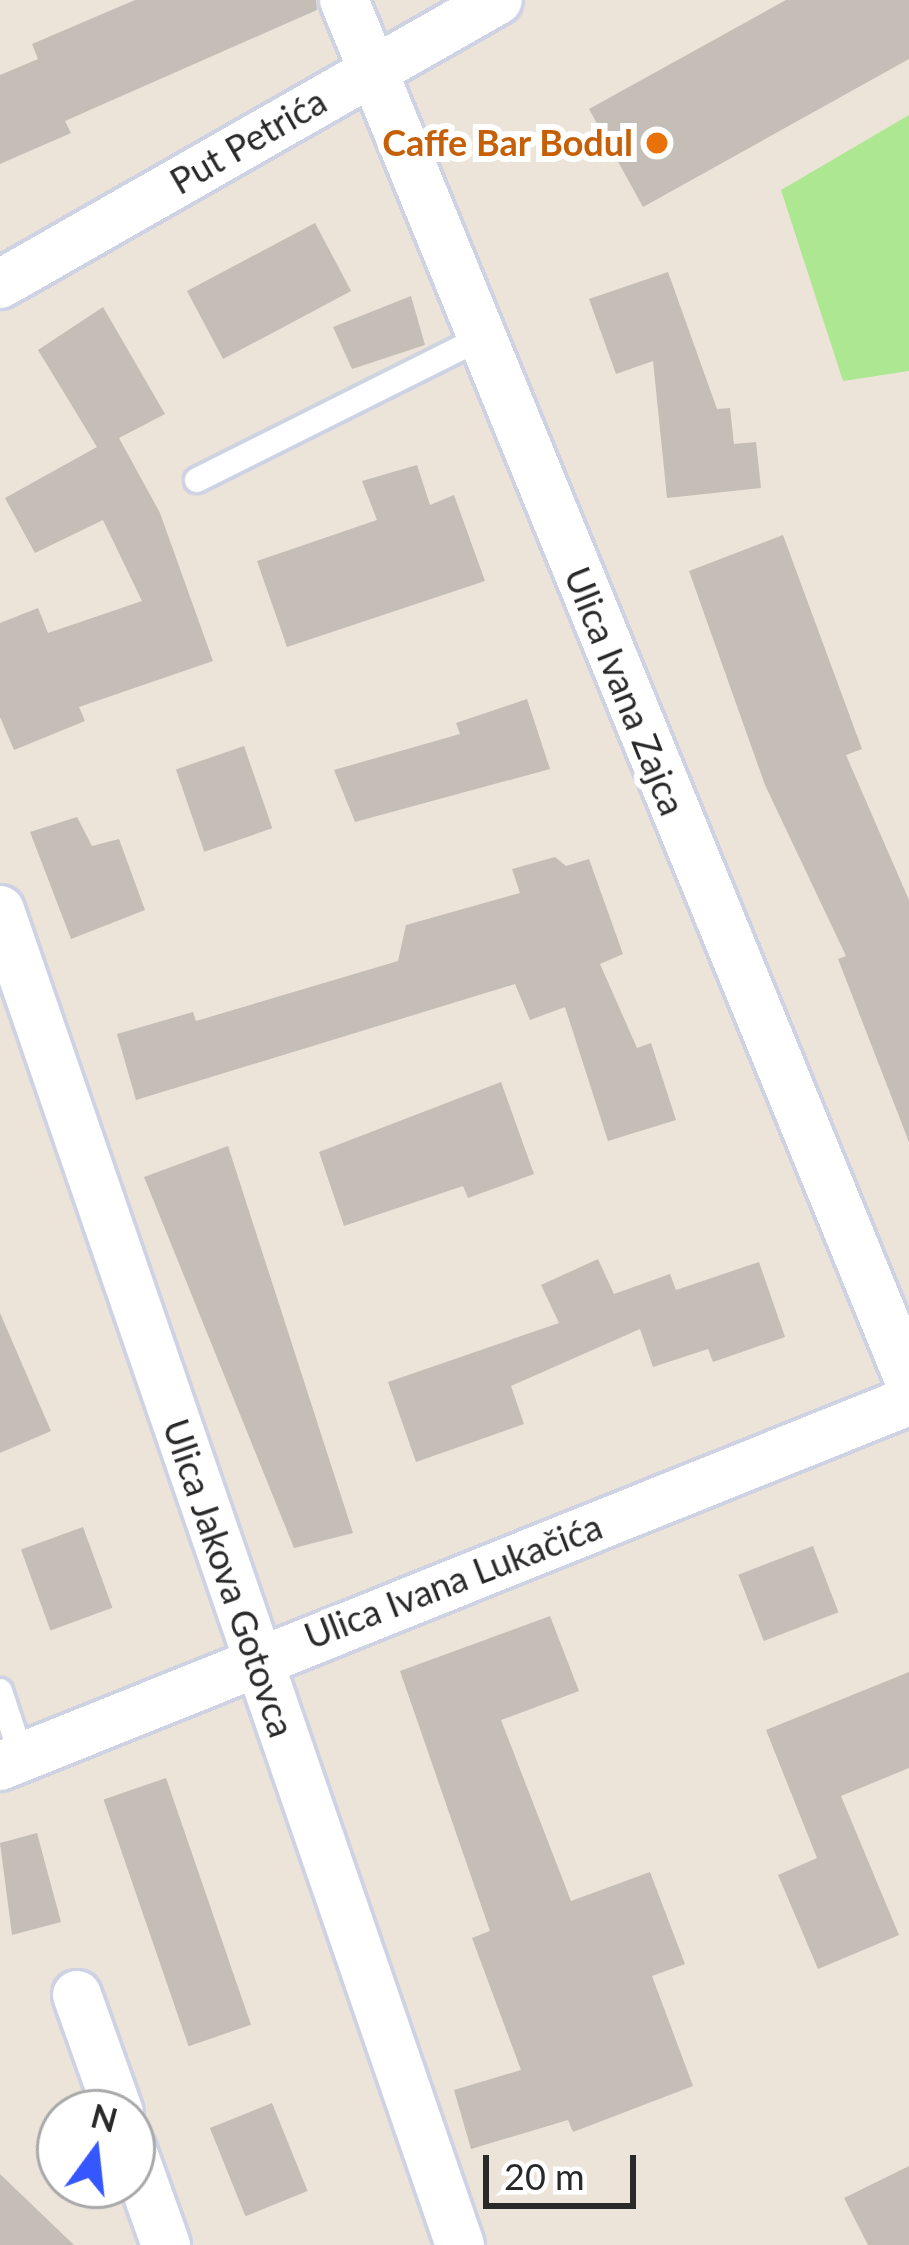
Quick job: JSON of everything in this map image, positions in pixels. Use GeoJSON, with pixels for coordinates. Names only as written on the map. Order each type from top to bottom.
{"type":"FeatureCollection","features":[{"type":"Feature","properties":{"kind":"street","name":"Ulica Ivana Zajca"},"geometry":{"type":"LineString","coordinates":[[344,0],[369,71],[909,1380]]}},
{"type":"Feature","properties":{"kind":"street","name":"Put Petrića"},"geometry":{"type":"LineString","coordinates":[[0,284],[498,0]]}},
{"type":"Feature","properties":{"kind":"street","name":"Ulica Jakova Gotovca"},"geometry":{"type":"LineString","coordinates":[[0,910],[460,2245]]}},
{"type":"Feature","properties":{"kind":"street","name":"Ulica Ivana Lukačića"},"geometry":{"type":"LineString","coordinates":[[11,1762],[255,1659],[909,1401]]}},
{"type":"Feature","properties":{"kind":"street"},"geometry":{"type":"LineString","coordinates":[[77,1995],[110,2089]]}},
{"type":"Feature","properties":{"kind":"street"},"geometry":{"type":"LineString","coordinates":[[153,2209],[166,2245]]}},
{"type":"Feature","properties":{"kind":"lane"},"geometry":{"type":"LineString","coordinates":[[196,480],[480,338]]}},
{"type":"Feature","properties":{"kind":"lane"},"geometry":{"type":"LineString","coordinates":[[0,1691],[11,1762]]}},
{"type":"Feature","properties":{"kind":"green space"},"geometry":{"type":"Polygon","coordinates":[[[909,115],[909,371],[843,381],[781,190],[909,115]]]}},
{"type":"Feature","properties":{"kind":"building"},"geometry":{"type":"Polygon","coordinates":[[[135,0],[316,0],[317,10],[65,121],[71,133],[0,164],[0,75],[38,59],[32,44],[135,0]]]}},
{"type":"Feature","properties":{"kind":"building"},"geometry":{"type":"Polygon","coordinates":[[[786,0],[909,0],[909,59],[643,207],[589,109],[786,0]]]}},
{"type":"Feature","properties":{"kind":"building"},"geometry":{"type":"Polygon","coordinates":[[[315,223],[351,291],[223,359],[187,291],[315,223]]]}},
{"type":"Feature","properties":{"kind":"building"},"geometry":{"type":"Polygon","coordinates":[[[668,272],[717,409],[730,408],[734,444],[756,442],[761,488],[667,498],[653,361],[616,374],[589,299],[668,272]]]}},
{"type":"Feature","properties":{"kind":"building"},"geometry":{"type":"Polygon","coordinates":[[[411,296],[425,345],[352,369],[333,327],[411,296]]]}},
{"type":"Feature","properties":{"kind":"building"},"geometry":{"type":"Polygon","coordinates":[[[103,307],[165,414],[119,438],[160,513],[213,661],[79,707],[85,721],[14,750],[0,717],[0,623],[38,608],[48,633],[142,601],[103,520],[35,553],[5,498],[97,447],[38,350],[103,307]]]}},
{"type":"Feature","properties":{"kind":"building"},"geometry":{"type":"Polygon","coordinates":[[[417,465],[430,505],[454,495],[485,581],[287,647],[257,561],[377,520],[362,481],[417,465]]]}},
{"type":"Feature","properties":{"kind":"building"},"geometry":{"type":"Polygon","coordinates":[[[783,535],[862,749],[846,755],[909,900],[909,1142],[838,959],[846,956],[765,785],[689,571],[783,535]]]}},
{"type":"Feature","properties":{"kind":"building"},"geometry":{"type":"Polygon","coordinates":[[[527,699],[550,769],[355,822],[334,770],[460,734],[456,723],[527,699]]]}},
{"type":"Feature","properties":{"kind":"building"},"geometry":{"type":"Polygon","coordinates":[[[244,746],[272,828],[204,852],[176,769],[244,746]]]}},
{"type":"Feature","properties":{"kind":"building"},"geometry":{"type":"Polygon","coordinates":[[[77,817],[92,846],[119,839],[145,910],[71,939],[30,832],[77,817]]]}},
{"type":"Feature","properties":{"kind":"building"},"geometry":{"type":"Polygon","coordinates":[[[555,857],[566,866],[589,859],[623,954],[600,964],[637,1048],[651,1043],[676,1120],[608,1141],[565,1007],[530,1020],[515,984],[136,1100],[117,1034],[193,1012],[196,1021],[398,961],[406,925],[520,893],[512,869],[555,857]]]}},
{"type":"Feature","properties":{"kind":"building"},"geometry":{"type":"Polygon","coordinates":[[[501,1082],[534,1174],[468,1198],[463,1186],[344,1226],[319,1152],[501,1082]]]}},
{"type":"Feature","properties":{"kind":"building"},"geometry":{"type":"Polygon","coordinates":[[[228,1146],[353,1533],[294,1548],[144,1177],[228,1146]]]}},
{"type":"Feature","properties":{"kind":"building"},"geometry":{"type":"Polygon","coordinates":[[[598,1259],[614,1294],[670,1274],[676,1290],[759,1262],[785,1337],[713,1362],[708,1349],[653,1367],[640,1329],[511,1386],[524,1424],[416,1462],[388,1382],[559,1323],[541,1285],[598,1259]]]}},
{"type":"Feature","properties":{"kind":"building"},"geometry":{"type":"Polygon","coordinates":[[[0,1313],[51,1431],[0,1453],[0,1313]]]}},
{"type":"Feature","properties":{"kind":"building"},"geometry":{"type":"Polygon","coordinates":[[[83,1527],[112,1608],[50,1630],[21,1550],[83,1527]]]}},
{"type":"Feature","properties":{"kind":"building"},"geometry":{"type":"Polygon","coordinates":[[[813,1546],[838,1612],[764,1641],[738,1575],[813,1546]]]}},
{"type":"Feature","properties":{"kind":"building"},"geometry":{"type":"Polygon","coordinates":[[[550,1616],[579,1691],[501,1720],[571,1901],[650,1872],[685,1964],[652,1976],[693,2086],[573,2132],[568,2120],[471,2149],[454,2090],[521,2070],[472,1938],[490,1931],[400,1671],[550,1616]]]}},
{"type":"Feature","properties":{"kind":"building"},"geometry":{"type":"Polygon","coordinates":[[[909,1672],[909,1768],[841,1796],[899,1935],[818,1969],[778,1875],[817,1858],[766,1730],[909,1672]]]}},
{"type":"Feature","properties":{"kind":"building"},"geometry":{"type":"Polygon","coordinates":[[[166,1778],[251,2025],[189,2046],[104,1799],[166,1778]]]}},
{"type":"Feature","properties":{"kind":"building"},"geometry":{"type":"Polygon","coordinates":[[[37,1833],[61,1922],[12,1935],[0,1843],[37,1833]]]}},
{"type":"Feature","properties":{"kind":"building"},"geometry":{"type":"Polygon","coordinates":[[[272,2103],[308,2191],[245,2216],[210,2128],[272,2103]]]}},
{"type":"Feature","properties":{"kind":"building"},"geometry":{"type":"Polygon","coordinates":[[[909,2166],[909,2245],[868,2245],[844,2198],[909,2166]]]}},
{"type":"Feature","properties":{"kind":"building"},"geometry":{"type":"Polygon","coordinates":[[[0,2174],[74,2245],[0,2245],[0,2174]]]}},
{"type":"Feature","properties":{"kind":"place","name":"Caffe Bar Bodul"},"geometry":{"type":"Point","coordinates":[657,143]}}]}
